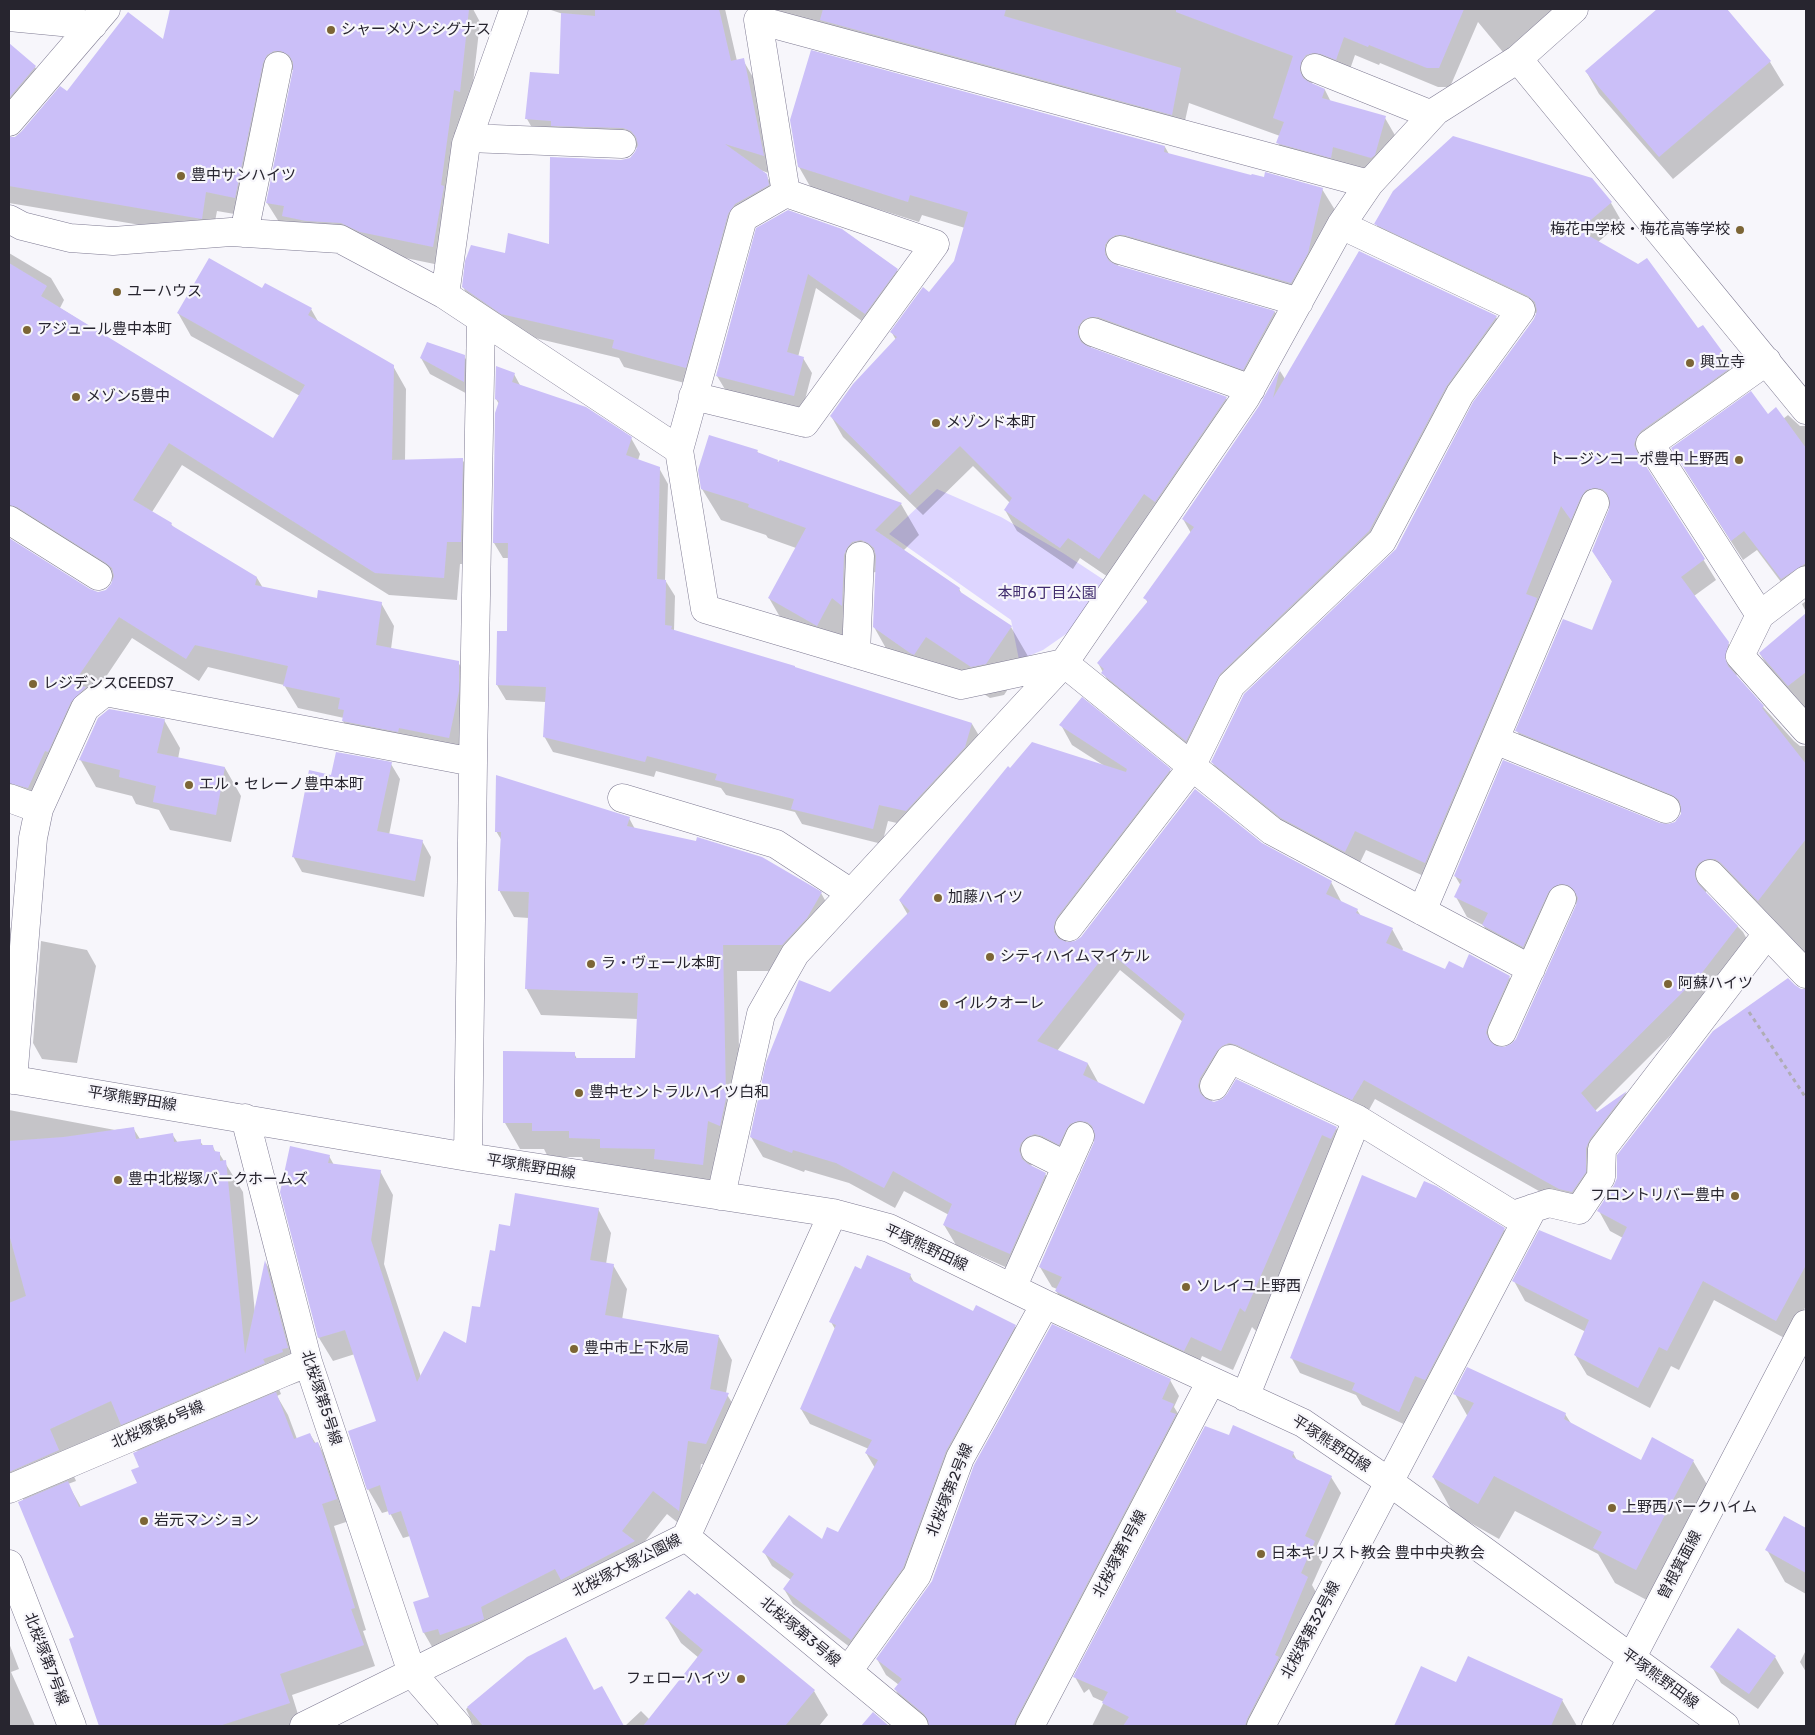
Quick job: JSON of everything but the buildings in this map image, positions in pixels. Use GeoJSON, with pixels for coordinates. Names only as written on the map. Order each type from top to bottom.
{"type":"FeatureCollection","features":[{"type":"Feature","properties":{"kind":"street"},"geometry":{"type":"LineString","coordinates":[[445,295],[468,138],[514,9]]}},
{"type":"Feature","properties":{"kind":"street"},"geometry":{"type":"LineString","coordinates":[[721,1196],[760,1014],[795,954],[1064,663],[1251,389],[1341,225],[1370,184],[1436,111],[1518,59],[1574,9]]}},
{"type":"Feature","properties":{"kind":"street"},"geometry":{"type":"LineString","coordinates":[[9,17],[99,17]]}},
{"type":"Feature","properties":{"kind":"street"},"geometry":{"type":"LineString","coordinates":[[9,122],[99,17]]}},
{"type":"Feature","properties":{"kind":"street"},"geometry":{"type":"LineString","coordinates":[[786,193],[758,20],[1370,184]]}},
{"type":"Feature","properties":{"kind":"street"},"geometry":{"type":"LineString","coordinates":[[1518,59],[1806,410]]}},
{"type":"Feature","properties":{"kind":"street"},"geometry":{"type":"LineString","coordinates":[[244,233],[278,66]]}},
{"type":"Feature","properties":{"kind":"street"},"geometry":{"type":"LineString","coordinates":[[1315,68],[1432,115]]}},
{"type":"Feature","properties":{"kind":"street"},"geometry":{"type":"LineString","coordinates":[[468,138],[622,144]]}},
{"type":"Feature","properties":{"kind":"street"},"geometry":{"type":"LineString","coordinates":[[693,396],[805,423],[934,244],[786,193],[743,218],[693,396],[679,450],[705,609],[961,685],[1064,663]]}},
{"type":"Feature","properties":{"kind":"street"},"geometry":{"type":"LineString","coordinates":[[9,219],[22,226],[70,238],[113,241],[231,232],[340,239],[445,295],[679,450]]}},
{"type":"Feature","properties":{"kind":"street"},"geometry":{"type":"LineString","coordinates":[[1069,927],[1191,766],[1231,685],[1382,541],[1460,394],[1521,310],[1341,225]]}},
{"type":"Feature","properties":{"kind":"street"},"geometry":{"type":"LineString","coordinates":[[1120,250],[1299,302]]}},
{"type":"Feature","properties":{"kind":"street"},"geometry":{"type":"LineString","coordinates":[[468,1157],[481,319]]}},
{"type":"Feature","properties":{"kind":"street"},"geometry":{"type":"LineString","coordinates":[[1093,332],[1251,389]]}},
{"type":"Feature","properties":{"kind":"street"},"geometry":{"type":"LineString","coordinates":[[1760,615],[1650,444],[1767,362]]}},
{"type":"Feature","properties":{"kind":"street"},"geometry":{"type":"LineString","coordinates":[[1422,911],[1595,503]]}},
{"type":"Feature","properties":{"kind":"street"},"geometry":{"type":"LineString","coordinates":[[9,520],[98,576]]}},
{"type":"Feature","properties":{"kind":"street"},"geometry":{"type":"LineString","coordinates":[[856,654],[860,556]]}},
{"type":"Feature","properties":{"kind":"street"},"geometry":{"type":"LineString","coordinates":[[1806,580],[1760,615],[1740,656],[1806,730]]}},
{"type":"Feature","properties":{"kind":"street"},"geometry":{"type":"LineString","coordinates":[[1064,663],[1272,831],[1532,969]]}},
{"type":"Feature","properties":{"kind":"street"},"geometry":{"type":"LineString","coordinates":[[11,1079],[33,838],[39,809],[85,708],[106,692],[473,762]]}},
{"type":"Feature","properties":{"kind":"street"},"geometry":{"type":"LineString","coordinates":[[1495,740],[1666,809]]}},
{"type":"Feature","properties":{"kind":"street"},"geometry":{"type":"LineString","coordinates":[[9,798],[39,809]]}},
{"type":"Feature","properties":{"kind":"street"},"geometry":{"type":"LineString","coordinates":[[622,798],[776,844],[851,894]]}},
{"type":"Feature","properties":{"kind":"street"},"geometry":{"type":"LineString","coordinates":[[1710,874],[1806,974]]}},
{"type":"Feature","properties":{"kind":"street"},"geometry":{"type":"LineString","coordinates":[[1502,1032],[1562,899]]}},
{"type":"Feature","properties":{"kind":"street"},"geometry":{"type":"LineString","coordinates":[[1214,1086],[1230,1059],[1357,1119],[1513,1215],[1549,1203],[1579,1210],[1601,1177],[1602,1149],[1767,934]]}},
{"type":"Feature","properties":{"kind":"street","name":"平塚熊野田線"},"geometry":{"type":"LineString","coordinates":[[11,1079],[468,1157],[833,1213],[889,1228],[1044,1304],[1303,1423],[1388,1481],[1724,1726]]}},
{"type":"Feature","properties":{"kind":"street","name":"北桜塚第5号線"},"geometry":{"type":"LineString","coordinates":[[245,1118],[308,1362],[412,1673]]}},
{"type":"Feature","properties":{"kind":"street"},"geometry":{"type":"LineString","coordinates":[[1245,1397],[1357,1119]]}},
{"type":"Feature","properties":{"kind":"street"},"geometry":{"type":"LineString","coordinates":[[1012,1288],[1080,1136]]}},
{"type":"Feature","properties":{"kind":"street"},"geometry":{"type":"LineString","coordinates":[[1035,1150],[1067,1166]]}},
{"type":"Feature","properties":{"kind":"street","name":"北桜塚第32号線"},"geometry":{"type":"LineString","coordinates":[[1261,1726],[1533,1208]]}},
{"type":"Feature","properties":{"kind":"street","name":"北桜塚大塚公園線"},"geometry":{"type":"LineString","coordinates":[[304,1726],[686,1537],[833,1213]]}},
{"type":"Feature","properties":{"kind":"street","name":"北桜塚第2号線"},"geometry":{"type":"LineString","coordinates":[[848,1671],[917,1575],[960,1458],[1044,1304]]}},
{"type":"Feature","properties":{"kind":"street","name":"曽根箕面線"},"geometry":{"type":"LineString","coordinates":[[1596,1726],[1806,1324]]}},
{"type":"Feature","properties":{"kind":"street","name":"北桜塚第6号線"},"geometry":{"type":"LineString","coordinates":[[9,1489],[308,1362]]}},
{"type":"Feature","properties":{"kind":"street","name":"北桜塚第1号線"},"geometry":{"type":"LineString","coordinates":[[1030,1726],[1211,1381]]}},
{"type":"Feature","properties":{"kind":"street","name":"北桜塚第3号線"},"geometry":{"type":"LineString","coordinates":[[686,1537],[914,1726]]}},
{"type":"Feature","properties":{"kind":"street","name":"北桜塚第7号線"},"geometry":{"type":"LineString","coordinates":[[9,1564],[72,1726]]}},
{"type":"Feature","properties":{"kind":"street"},"geometry":{"type":"LineString","coordinates":[[412,1673],[458,1726]]}},
{"type":"Feature","properties":{"kind":"path"},"geometry":{"type":"LineString","coordinates":[[1729,983],[1806,1098]]}},
{"type":"Feature","properties":{"kind":"green space","name":"本町6丁目公園"},"geometry":{"type":"Polygon","coordinates":[[[937,489],[1001,517],[1063,553],[1107,582],[1079,625],[1043,650],[1019,660],[1011,620],[889,534],[937,489]]]}},
{"type":"Feature","properties":{"kind":"place","name":"シャーメゾンシグナス"},"geometry":{"type":"Point","coordinates":[331,30]}},
{"type":"Feature","properties":{"kind":"place","name":"豊中サンハイツ"},"geometry":{"type":"Point","coordinates":[181,176]}},
{"type":"Feature","properties":{"kind":"place","name":"梅花中学校・梅花高等学校"},"geometry":{"type":"Point","coordinates":[1740,230]}},
{"type":"Feature","properties":{"kind":"place","name":"ユーハウス"},"geometry":{"type":"Point","coordinates":[117,292]}},
{"type":"Feature","properties":{"kind":"place","name":"アジュール豊中本町"},"geometry":{"type":"Point","coordinates":[27,330]}},
{"type":"Feature","properties":{"kind":"place","name":"興立寺"},"geometry":{"type":"Point","coordinates":[1690,363]}},
{"type":"Feature","properties":{"kind":"place","name":"メゾン5豊中"},"geometry":{"type":"Point","coordinates":[76,397]}},
{"type":"Feature","properties":{"kind":"place","name":"メゾンド本町"},"geometry":{"type":"Point","coordinates":[936,423]}},
{"type":"Feature","properties":{"kind":"place","name":"トージンコーポ豊中上野西"},"geometry":{"type":"Point","coordinates":[1739,460]}},
{"type":"Feature","properties":{"kind":"place","name":"レジデンスCEEDS7"},"geometry":{"type":"Point","coordinates":[33,684]}},
{"type":"Feature","properties":{"kind":"place","name":"エル・セレーノ豊中本町"},"geometry":{"type":"Point","coordinates":[189,785]}},
{"type":"Feature","properties":{"kind":"place","name":"加藤ハイツ"},"geometry":{"type":"Point","coordinates":[938,898]}},
{"type":"Feature","properties":{"kind":"place","name":"シティハイムマイケル"},"geometry":{"type":"Point","coordinates":[990,957]}},
{"type":"Feature","properties":{"kind":"place","name":"ラ・ヴェール本町"},"geometry":{"type":"Point","coordinates":[591,964]}},
{"type":"Feature","properties":{"kind":"place","name":"阿蘇ハイツ"},"geometry":{"type":"Point","coordinates":[1668,984]}},
{"type":"Feature","properties":{"kind":"place","name":"イルクオーレ"},"geometry":{"type":"Point","coordinates":[944,1004]}},
{"type":"Feature","properties":{"kind":"place","name":"豊中セントラルハイツ白和"},"geometry":{"type":"Point","coordinates":[579,1093]}},
{"type":"Feature","properties":{"kind":"place","name":"豊中北桜塚バークホームズ"},"geometry":{"type":"Point","coordinates":[118,1180]}},
{"type":"Feature","properties":{"kind":"place","name":"フロントリバー豊中"},"geometry":{"type":"Point","coordinates":[1735,1196]}},
{"type":"Feature","properties":{"kind":"place","name":"ソレイユ上野西"},"geometry":{"type":"Point","coordinates":[1186,1287]}},
{"type":"Feature","properties":{"kind":"place","name":"豊中市上下水局"},"geometry":{"type":"Point","coordinates":[574,1349]}},
{"type":"Feature","properties":{"kind":"place","name":"上野西パークハイム"},"geometry":{"type":"Point","coordinates":[1612,1508]}},
{"type":"Feature","properties":{"kind":"place","name":"岩元マンション"},"geometry":{"type":"Point","coordinates":[144,1521]}},
{"type":"Feature","properties":{"kind":"place","name":"日本キリスト教会 豊中中央教会"},"geometry":{"type":"Point","coordinates":[1261,1554]}},
{"type":"Feature","properties":{"kind":"place","name":"フェローハイツ"},"geometry":{"type":"Point","coordinates":[741,1679]}}]}
